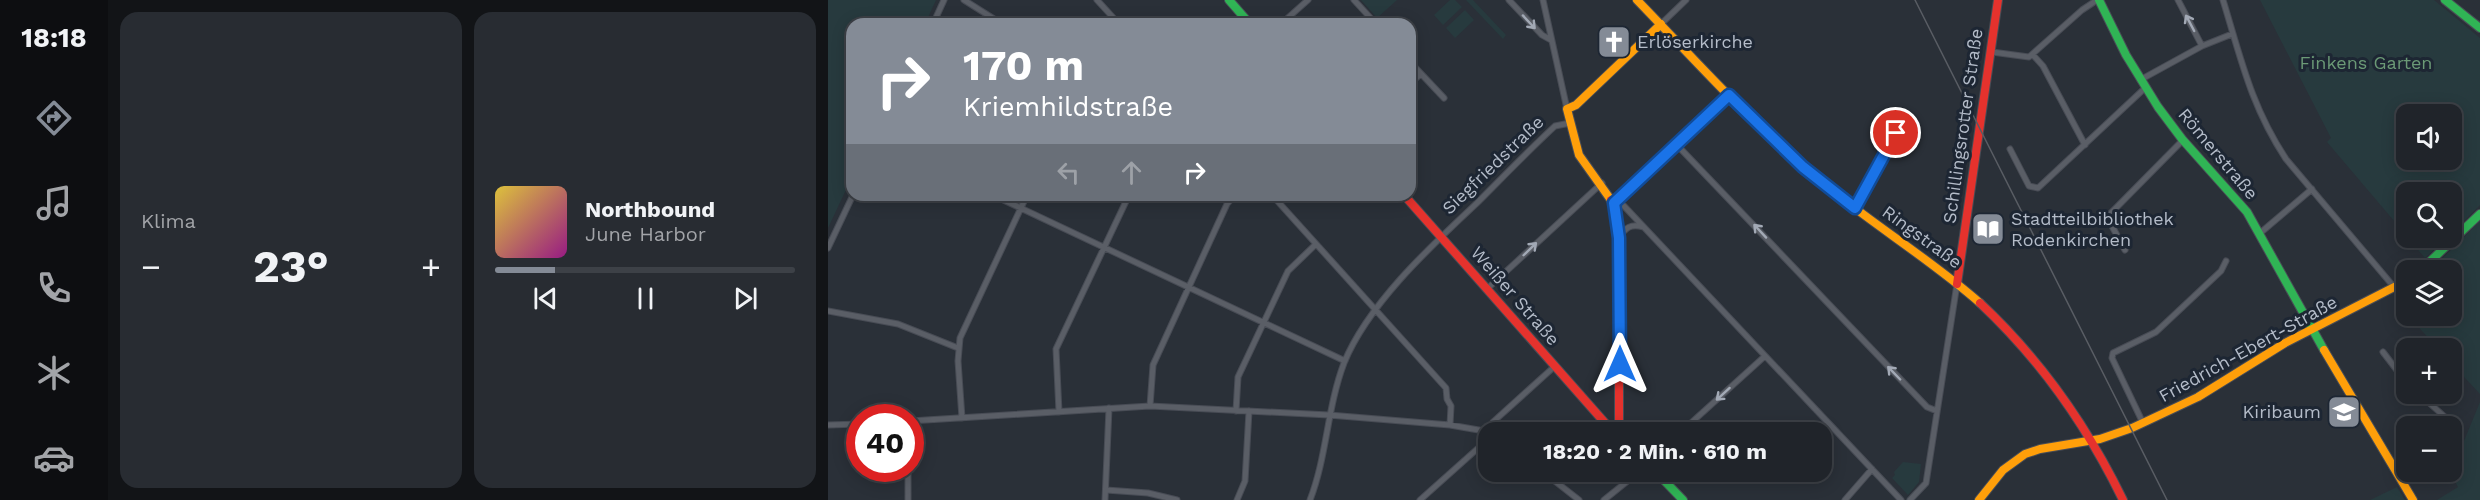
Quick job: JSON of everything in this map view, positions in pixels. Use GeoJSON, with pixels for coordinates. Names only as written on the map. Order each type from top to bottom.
{"type":"FeatureCollection","features":[{"type":"Feature","properties":{"kind":"street"},"geometry":{"type":"LineString","coordinates":[[936,18],[944,0]]}},
{"type":"Feature","properties":{"kind":"street"},"geometry":{"type":"LineString","coordinates":[[964,0],[992,18]]}},
{"type":"Feature","properties":{"kind":"street"},"geometry":{"type":"LineString","coordinates":[[1097,0],[1114,18]]}},
{"type":"Feature","properties":{"kind":"street"},"geometry":{"type":"LineString","coordinates":[[1229,0],[1246,18]]}},
{"type":"Feature","properties":{"kind":"street"},"geometry":{"type":"LineString","coordinates":[[1288,18],[1308,0]]}},
{"type":"Feature","properties":{"kind":"street"},"geometry":{"type":"LineString","coordinates":[[1354,0],[1370,18]]}},
{"type":"Feature","properties":{"kind":"street"},"geometry":{"type":"LineString","coordinates":[[1509,0],[1542,35],[1551,40]]}},
{"type":"Feature","properties":{"kind":"street"},"geometry":{"type":"LineString","coordinates":[[1543,0],[1578,154],[1602,183],[1614,203],[1619,238],[1620,422]]}},
{"type":"Feature","properties":{"kind":"street","name":"Ringstraße"},"geometry":{"type":"LineString","coordinates":[[1637,0],[1803,167],[1957,284],[1986,310],[2029,355],[2068,405],[2093,441],[2123,500]]}},
{"type":"Feature","properties":{"kind":"street"},"geometry":{"type":"LineString","coordinates":[[1661,24],[1686,0]]}},
{"type":"Feature","properties":{"kind":"street","name":"Schillingsrotter Straße"},"geometry":{"type":"LineString","coordinates":[[1910,500],[1926,483],[1998,0]]}},
{"type":"Feature","properties":{"kind":"street"},"geometry":{"type":"LineString","coordinates":[[1992,52],[2029,57],[2082,10],[2098,0]]}},
{"type":"Feature","properties":{"kind":"street","name":"Römerstraße"},"geometry":{"type":"LineString","coordinates":[[2098,0],[2142,84],[2183,140],[2239,200],[2312,330],[2396,469]]}},
{"type":"Feature","properties":{"kind":"street"},"geometry":{"type":"LineString","coordinates":[[2178,0],[2202,46]]}},
{"type":"Feature","properties":{"kind":"street"},"geometry":{"type":"LineString","coordinates":[[2223,0],[2251,96],[2263,121],[2286,159],[2396,288]]}},
{"type":"Feature","properties":{"kind":"street"},"geometry":{"type":"LineString","coordinates":[[2445,0],[2480,28]]}},
{"type":"Feature","properties":{"kind":"street","name":"Siegfriedstraße"},"geometry":{"type":"LineString","coordinates":[[1568,109],[1576,105],[1661,24]]}},
{"type":"Feature","properties":{"kind":"street"},"geometry":{"type":"LineString","coordinates":[[2010,148],[2030,186],[2033,188],[2043,185],[2085,145],[2142,84],[2202,46],[2232,34]]}},
{"type":"Feature","properties":{"kind":"street"},"geometry":{"type":"LineString","coordinates":[[2032,55],[2043,66],[2085,145]]}},
{"type":"Feature","properties":{"kind":"street"},"geometry":{"type":"LineString","coordinates":[[1416,69],[1444,98]]}},
{"type":"Feature","properties":{"kind":"street"},"geometry":{"type":"LineString","coordinates":[[1416,78],[1421,74]]}},
{"type":"Feature","properties":{"kind":"street"},"geometry":{"type":"LineString","coordinates":[[1614,203],[1729,95]]}},
{"type":"Feature","properties":{"kind":"street","name":"Siegfriedstraße"},"geometry":{"type":"LineString","coordinates":[[1310,500],[1323,452],[1329,415],[1345,361],[1376,311],[1413,265],[1555,126],[1570,123]]}},
{"type":"Feature","properties":{"kind":"street"},"geometry":{"type":"LineString","coordinates":[[1855,208],[1896,133]]}},
{"type":"Feature","properties":{"kind":"street"},"geometry":{"type":"LineString","coordinates":[[2125,250],[2107,217],[2183,140]]}},
{"type":"Feature","properties":{"kind":"street"},"geometry":{"type":"LineString","coordinates":[[1677,144],[1927,407],[1937,411]]}},
{"type":"Feature","properties":{"kind":"street"},"geometry":{"type":"LineString","coordinates":[[1487,289],[1602,183]]}},
{"type":"Feature","properties":{"kind":"street"},"geometry":{"type":"LineString","coordinates":[[2259,234],[2312,189]]}},
{"type":"Feature","properties":{"kind":"street"},"geometry":{"type":"LineString","coordinates":[[828,248],[850,201]]}},
{"type":"Feature","properties":{"kind":"street"},"geometry":{"type":"LineString","coordinates":[[1006,201],[1345,361]]}},
{"type":"Feature","properties":{"kind":"street"},"geometry":{"type":"LineString","coordinates":[[962,418],[958,348],[1024,201]]}},
{"type":"Feature","properties":{"kind":"street"},"geometry":{"type":"LineString","coordinates":[[1059,412],[1056,349],[1126,201]]}},
{"type":"Feature","properties":{"kind":"street"},"geometry":{"type":"LineString","coordinates":[[1150,406],[1153,365],[1230,201]]}},
{"type":"Feature","properties":{"kind":"street"},"geometry":{"type":"LineString","coordinates":[[1277,201],[1446,388],[1447,399],[1451,406],[1450,425]]}},
{"type":"Feature","properties":{"kind":"street","name":"Weißer Straße"},"geometry":{"type":"LineString","coordinates":[[1409,201],[1606,422]]}},
{"type":"Feature","properties":{"kind":"street"},"geometry":{"type":"LineString","coordinates":[[1614,203],[1624,206],[1901,500]]}},
{"type":"Feature","properties":{"kind":"street"},"geometry":{"type":"LineString","coordinates":[[2432,260],[2480,214]]}},
{"type":"Feature","properties":{"kind":"street"},"geometry":{"type":"LineString","coordinates":[[1619,238],[1629,226],[1636,225],[1644,228]]}},
{"type":"Feature","properties":{"kind":"street"},"geometry":{"type":"LineString","coordinates":[[1236,411],[1238,377],[1288,271],[1316,244]]}},
{"type":"Feature","properties":{"kind":"street"},"geometry":{"type":"LineString","coordinates":[[2139,425],[2112,356],[2115,351],[2162,328],[2221,271],[2226,261]]}},
{"type":"Feature","properties":{"kind":"street","name":"Friedrich-Ebert-Straße"},"geometry":{"type":"LineString","coordinates":[[1979,500],[2003,470],[2025,454],[2040,449],[2093,441],[2139,425],[2198,397],[2285,343],[2396,288]]}},
{"type":"Feature","properties":{"kind":"street"},"geometry":{"type":"LineString","coordinates":[[828,311],[898,324],[958,348]]}},
{"type":"Feature","properties":{"kind":"street"},"geometry":{"type":"LineString","coordinates":[[2383,352],[2396,369]]}},
{"type":"Feature","properties":{"kind":"street"},"geometry":{"type":"LineString","coordinates":[[1692,422],[1765,356]]}},
{"type":"Feature","properties":{"kind":"street"},"geometry":{"type":"LineString","coordinates":[[1493,422],[1555,366]]}},
{"type":"Feature","properties":{"kind":"street"},"geometry":{"type":"LineString","coordinates":[[2430,404],[2444,416]]}},
{"type":"Feature","properties":{"kind":"street"},"geometry":{"type":"LineString","coordinates":[[924,420],[1150,406],[1329,415],[1450,425],[1478,431]]}},
{"type":"Feature","properties":{"kind":"street"},"geometry":{"type":"LineString","coordinates":[[1105,500],[1109,408]]}},
{"type":"Feature","properties":{"kind":"street"},"geometry":{"type":"LineString","coordinates":[[1237,500],[1245,481],[1249,411]]}},
{"type":"Feature","properties":{"kind":"street"},"geometry":{"type":"LineString","coordinates":[[1601,418],[1610,421],[1620,415]]}},
{"type":"Feature","properties":{"kind":"street"},"geometry":{"type":"LineString","coordinates":[[828,425],[846,424]]}},
{"type":"Feature","properties":{"kind":"street"},"geometry":{"type":"LineString","coordinates":[[1420,500],[1478,448]]}},
{"type":"Feature","properties":{"kind":"street"},"geometry":{"type":"LineString","coordinates":[[1845,500],[1872,469]]}},
{"type":"Feature","properties":{"kind":"street"},"geometry":{"type":"LineString","coordinates":[[908,482],[908,500]]}},
{"type":"Feature","properties":{"kind":"street"},"geometry":{"type":"LineString","coordinates":[[1556,482],[1579,500]]}},
{"type":"Feature","properties":{"kind":"street"},"geometry":{"type":"LineString","coordinates":[[1604,500],[1626,482]]}},
{"type":"Feature","properties":{"kind":"street"},"geometry":{"type":"LineString","coordinates":[[1666,482],[1683,500]]}},
{"type":"Feature","properties":{"kind":"street","name":"Römerstraße"},"geometry":{"type":"LineString","coordinates":[[2404,482],[2413,500]]}},
{"type":"Feature","properties":{"kind":"street"},"geometry":{"type":"LineString","coordinates":[[1106,490],[1148,493],[1178,500]]}},
{"type":"Feature","properties":{"kind":"street"},"geometry":{"type":"LineString","coordinates":[[1122,491],[1122,500]]}},
{"type":"Feature","properties":{"kind":"green space"},"geometry":{"type":"Polygon","coordinates":[[[828,0],[936,0],[928,18],[846,18],[846,190],[828,228],[828,0]]]}},
{"type":"Feature","properties":{"kind":"green space"},"geometry":{"type":"Polygon","coordinates":[[[1361,0],[1397,0],[1377,18],[1361,0]]]}},
{"type":"Feature","properties":{"kind":"green space"},"geometry":{"type":"Polygon","coordinates":[[[1450,0],[1455,0],[1462,7],[1443,25],[1434,15],[1450,0]]]}},
{"type":"Feature","properties":{"kind":"green space"},"geometry":{"type":"Polygon","coordinates":[[[1466,0],[1473,0],[1506,35],[1503,39],[1466,0]]]}},
{"type":"Feature","properties":{"kind":"green space","name":"Finkens Garten"},"geometry":{"type":"Polygon","coordinates":[[[2260,0],[2434,0],[2480,38],[2480,205],[2462,223],[2462,182],[2396,182],[2396,223],[2327,142],[2331,138],[2260,0]]]}},
{"type":"Feature","properties":{"kind":"green space"},"geometry":{"type":"Polygon","coordinates":[[[1465,10],[1474,20],[1455,38],[1446,28],[1465,10]]]}},
{"type":"Feature","properties":{"kind":"green space"},"geometry":{"type":"Polygon","coordinates":[[[2480,221],[2480,394],[2462,375],[2462,338],[2429,338],[2417,326],[2462,326],[2462,260],[2441,260],[2453,248],[2462,248],[2462,239],[2480,221]]]}},
{"type":"Feature","properties":{"kind":"green space"},"geometry":{"type":"Polygon","coordinates":[[[2416,248],[2436,248],[2425,258],[2416,248]]]}},
{"type":"Feature","properties":{"kind":"green space"},"geometry":{"type":"Polygon","coordinates":[[[2480,402],[2480,500],[2437,500],[2458,487],[2455,482],[2462,482],[2462,440],[2464,441],[2480,402]]]}},
{"type":"Feature","properties":{"kind":"green space"},"geometry":{"type":"Polygon","coordinates":[[[1903,462],[1921,464],[1919,482],[1908,495],[1892,478],[1903,462]]]}},
{"type":"Feature","properties":{"kind":"green space"},"geometry":{"type":"Polygon","coordinates":[[[2397,487],[2405,500],[2370,500],[2397,487]]]}},
{"type":"Feature","properties":{"kind":"tram line"},"geometry":{"type":"LineString","coordinates":[[1915,0],[2167,500]]}},
{"type":"Feature","properties":{"kind":"traffic: fast"},"geometry":{"type":"LineString","coordinates":[[1229,0],[1245,18]]}},
{"type":"Feature","properties":{"kind":"traffic: fast"},"geometry":{"type":"LineString","coordinates":[[2099,0],[2126,55],[2158,107],[2182,139],[2247,212],[2324,350]]}},
{"type":"Feature","properties":{"kind":"traffic: fast"},"geometry":{"type":"LineString","coordinates":[[2445,0],[2480,28]]}},
{"type":"Feature","properties":{"kind":"traffic: fast"},"geometry":{"type":"LineString","coordinates":[[2432,260],[2480,214]]}},
{"type":"Feature","properties":{"kind":"traffic: fast"},"geometry":{"type":"LineString","coordinates":[[1666,482],[1683,500]]}},
{"type":"Feature","properties":{"kind":"traffic: slow"},"geometry":{"type":"LineString","coordinates":[[1637,0],[1725,92],[1794,158],[1838,195],[1980,303]]}},
{"type":"Feature","properties":{"kind":"traffic: slow"},"geometry":{"type":"LineString","coordinates":[[1611,200],[1579,155],[1567,109],[1576,105],[1661,24]]}},
{"type":"Feature","properties":{"kind":"traffic: slow"},"geometry":{"type":"LineString","coordinates":[[1979,500],[2003,470],[2025,454],[2040,449],[2100,439],[2132,428],[2198,397],[2285,343],[2396,286]]}},
{"type":"Feature","properties":{"kind":"traffic: slow"},"geometry":{"type":"LineString","coordinates":[[2324,350],[2413,500]]}},
{"type":"Feature","properties":{"kind":"traffic: jam"},"geometry":{"type":"LineString","coordinates":[[1957,284],[1998,0]]}},
{"type":"Feature","properties":{"kind":"traffic: jam"},"geometry":{"type":"LineString","coordinates":[[1611,200],[1618,221],[1619,238],[1619,422]]}},
{"type":"Feature","properties":{"kind":"traffic: jam"},"geometry":{"type":"LineString","coordinates":[[1409,201],[1604,422]]}},
{"type":"Feature","properties":{"kind":"traffic: jam"},"geometry":{"type":"LineString","coordinates":[[1980,303],[2023,347],[2061,395],[2094,446],[2123,500]]}},
{"type":"Feature","properties":{"kind":"place","name":"Erlöserkirche"},"geometry":{"type":"Point","coordinates":[1614,42]}},
{"type":"Feature","properties":{"kind":"place","name":"Stadtteilbibliothek Rodenkirchen"},"geometry":{"type":"Point","coordinates":[1988,229]}},
{"type":"Feature","properties":{"kind":"place","name":"Kiribaum"},"geometry":{"type":"Point","coordinates":[2344,412]}},
{"type":"Feature","properties":{"kind":"route"},"geometry":{"type":"LineString","coordinates":[[1620,364],[1619,238],[1614,203],[1623,198],[1729,95],[1803,167],[1855,208],[1896,133]]}}]}
